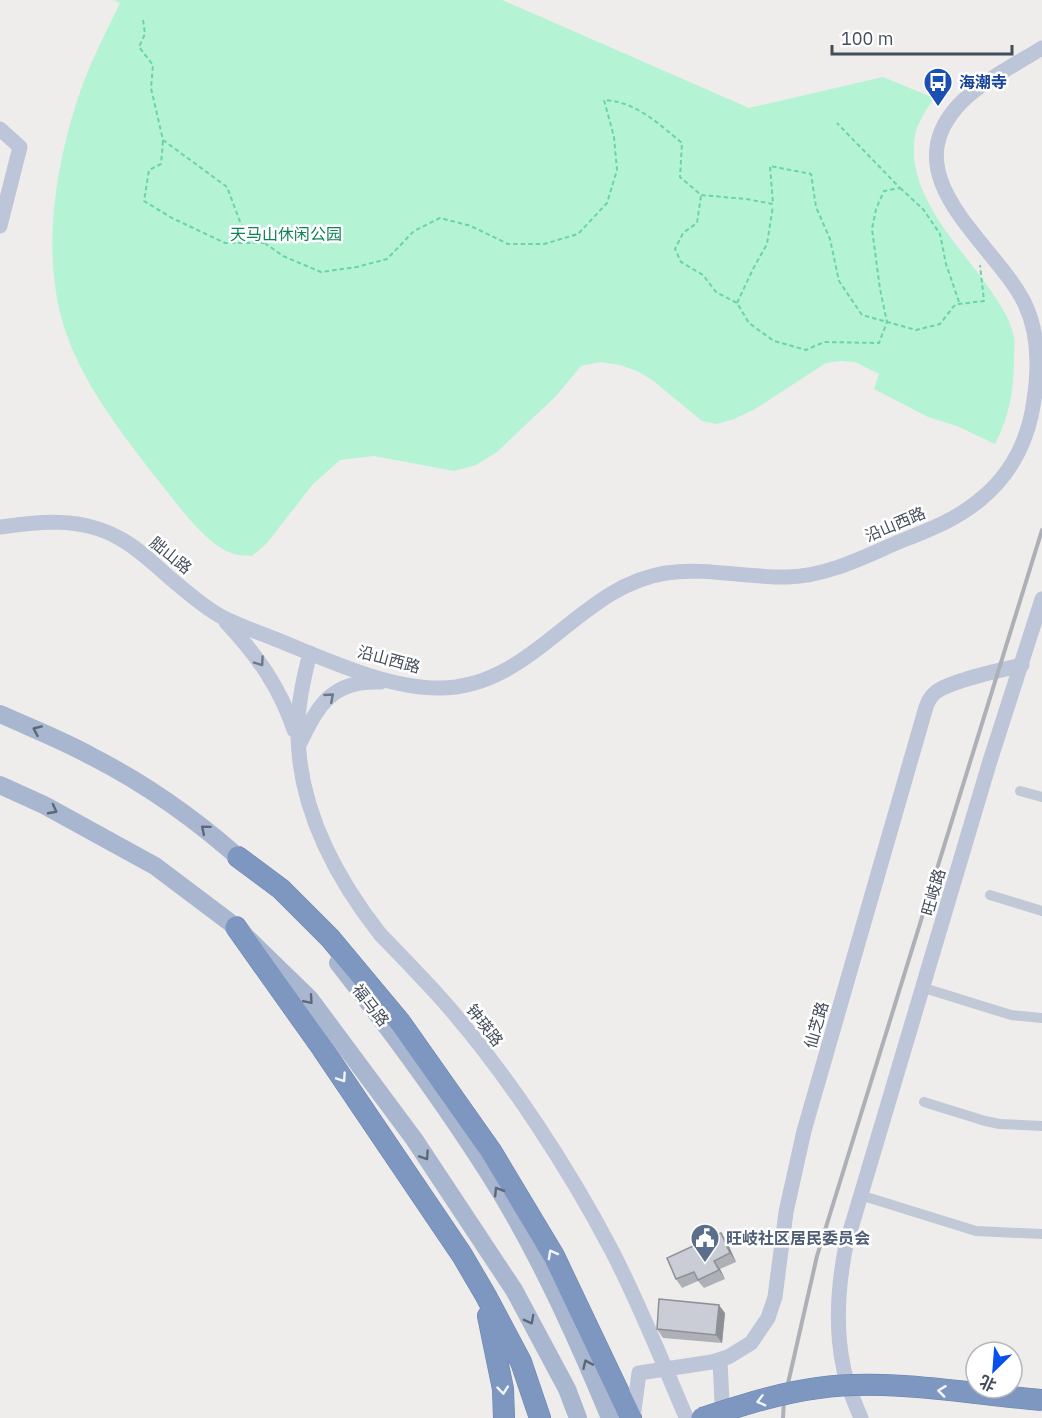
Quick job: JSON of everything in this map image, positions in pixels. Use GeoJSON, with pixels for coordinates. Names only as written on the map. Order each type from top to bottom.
{"type":"FeatureCollection","features":[{"type":"Feature","properties":{"kind":"highway"},"geometry":{"type":"LineString","coordinates":[[238,858],[281,889],[330,938],[400,1022],[491,1151],[554,1256],[632,1418]]}},
{"type":"Feature","properties":{"kind":"highway"},"geometry":{"type":"LineString","coordinates":[[236,927],[322,1048],[462,1255],[521,1362],[540,1418]]}},
{"type":"Feature","properties":{"kind":"highway"},"geometry":{"type":"LineString","coordinates":[[462,1255],[482,1296],[492,1330],[503,1389],[504,1418]]}},
{"type":"Feature","properties":{"kind":"highway"},"geometry":{"type":"LineString","coordinates":[[692,1418],[818,1388],[866,1385],[1042,1400]]}},
{"type":"Feature","properties":{"kind":"main road","name":"福马路"},"geometry":{"type":"LineString","coordinates":[[0,714],[53,737],[110,766],[190,817],[238,858],[312,930],[406,1050],[501,1194],[555,1293],[610,1418]]}},
{"type":"Feature","properties":{"kind":"main road"},"geometry":{"type":"LineString","coordinates":[[0,785],[44,805],[155,866],[236,927],[310,999],[414,1139],[514,1290],[567,1389],[578,1418]]}},
{"type":"Feature","properties":{"kind":"street","name":"沿山西路"},"geometry":{"type":"LineString","coordinates":[[309,653],[407,686],[438,688],[474,683],[522,661],[603,600],[639,580],[659,574],[679,572],[788,577],[823,572],[940,525],[973,506],[1009,469],[1029,426],[1036,386],[1035,338],[1029,314],[1019,294],[993,255],[947,197],[938,177],[936,155],[940,134],[956,108],[975,91],[1042,48]]}},
{"type":"Feature","properties":{"kind":"street"},"geometry":{"type":"LineString","coordinates":[[0,129],[20,147],[0,226]]}},
{"type":"Feature","properties":{"kind":"street","name":"胐山路"},"geometry":{"type":"LineString","coordinates":[[0,527],[34,522],[58,522],[93,527],[108,532],[129,544],[222,617],[309,653]]}},
{"type":"Feature","properties":{"kind":"street","name":"旺岐路"},"geometry":{"type":"LineString","coordinates":[[861,1418],[847,1382],[838,1334],[838,1299],[843,1262],[860,1195],[924,988],[989,764],[1042,599]]}},
{"type":"Feature","properties":{"kind":"street"},"geometry":{"type":"LineString","coordinates":[[222,617],[254,654],[277,687],[299,746]]}},
{"type":"Feature","properties":{"kind":"street","name":"钟瑛路"},"geometry":{"type":"LineString","coordinates":[[309,653],[299,709],[299,746],[309,804],[321,840],[339,874],[380,934],[446,1004],[517,1096],[566,1170],[611,1250],[692,1418]]}},
{"type":"Feature","properties":{"kind":"street","name":"仙芝路"},"geometry":{"type":"LineString","coordinates":[[632,1418],[639,1373],[720,1360],[737,1353],[751,1342],[763,1327],[772,1307],[786,1212],[804,1131],[926,707],[934,694],[945,687],[983,674],[1022,665]]}},
{"type":"Feature","properties":{"kind":"street"},"geometry":{"type":"LineString","coordinates":[[299,746],[308,727],[329,695],[354,684],[372,681],[394,682]]}},
{"type":"Feature","properties":{"kind":"street"},"geometry":{"type":"LineString","coordinates":[[1020,791],[1042,798]]}},
{"type":"Feature","properties":{"kind":"street"},"geometry":{"type":"LineString","coordinates":[[990,895],[1042,911]]}},
{"type":"Feature","properties":{"kind":"street"},"geometry":{"type":"LineString","coordinates":[[924,988],[1011,1015],[1042,1018]]}},
{"type":"Feature","properties":{"kind":"street"},"geometry":{"type":"LineString","coordinates":[[924,1101],[985,1121],[1042,1126]]}},
{"type":"Feature","properties":{"kind":"street"},"geometry":{"type":"LineString","coordinates":[[860,1195],[976,1231],[1042,1234]]}},
{"type":"Feature","properties":{"kind":"street"},"geometry":{"type":"LineString","coordinates":[[720,1360],[722,1402],[727,1418]]}},
{"type":"Feature","properties":{"kind":"path"},"geometry":{"type":"LineString","coordinates":[[143,20],[145,34],[139,47],[153,64],[151,88],[163,140],[161,164],[149,170],[144,201],[172,218],[225,243],[264,243]]}},
{"type":"Feature","properties":{"kind":"path"},"geometry":{"type":"LineString","coordinates":[[163,140],[227,187],[242,227],[282,256],[321,272],[357,267],[387,259],[414,231],[440,218],[471,225],[508,244],[544,244],[578,234],[608,203],[617,170],[614,137],[604,100],[618,101],[647,115],[682,143],[680,177],[701,195],[773,204]]}},
{"type":"Feature","properties":{"kind":"path"},"geometry":{"type":"LineString","coordinates":[[837,123],[900,189],[923,209],[940,234],[946,264],[959,304]]}},
{"type":"Feature","properties":{"kind":"path"},"geometry":{"type":"LineString","coordinates":[[737,303],[767,244],[773,204],[770,166],[811,174],[816,207],[830,239],[838,281],[862,315],[916,330],[940,324],[954,306],[984,301],[979,258]]}},
{"type":"Feature","properties":{"kind":"path"},"geometry":{"type":"LineString","coordinates":[[701,195],[697,224],[683,233],[675,249],[681,262],[703,275],[716,292],[737,303],[748,323],[774,341],[806,350],[824,342],[879,342],[887,322],[872,229],[876,209],[884,191],[900,189]]}},
{"type":"Feature","properties":{"kind":"green space","name":"天马山休闲公园"},"geometry":{"type":"Polygon","coordinates":[[[114,0],[502,0],[749,108],[883,77],[934,98],[916,130],[914,156],[918,176],[925,196],[936,215],[999,302],[1014,337],[1012,393],[1004,424],[995,444],[957,426],[928,417],[874,389],[879,374],[855,362],[826,363],[755,409],[717,424],[702,421],[651,379],[637,371],[601,362],[581,366],[556,396],[497,452],[476,465],[454,471],[374,456],[340,460],[313,484],[267,543],[252,556],[236,555],[223,549],[202,532],[182,511],[108,413],[77,360],[60,312],[52,253],[53,222],[61,162],[80,91],[120,3],[114,0]]]}},
{"type":"Feature","properties":{"kind":"building","name":"旺岐社区居民委员会"},"geometry":{"type":"Polygon","coordinates":[[[721,1233],[730,1253],[714,1261],[719,1270],[698,1280],[694,1272],[676,1279],[667,1258],[721,1233]]]}},
{"type":"Feature","properties":{"kind":"building"},"geometry":{"type":"Polygon","coordinates":[[[659,1299],[719,1305],[716,1335],[657,1329],[659,1299]]]}},
{"type":"Feature","properties":{"kind":"railway"},"geometry":{"type":"LineString","coordinates":[[783,1418],[784,1401],[817,1256],[1042,530]]}},
{"type":"Feature","properties":{"kind":"place","name":"海潮寺"},"geometry":{"type":"Point","coordinates":[938,108]}},
{"type":"Feature","properties":{"kind":"place","name":"旺岐社区居民委员会"},"geometry":{"type":"Point","coordinates":[705,1264]}}]}
